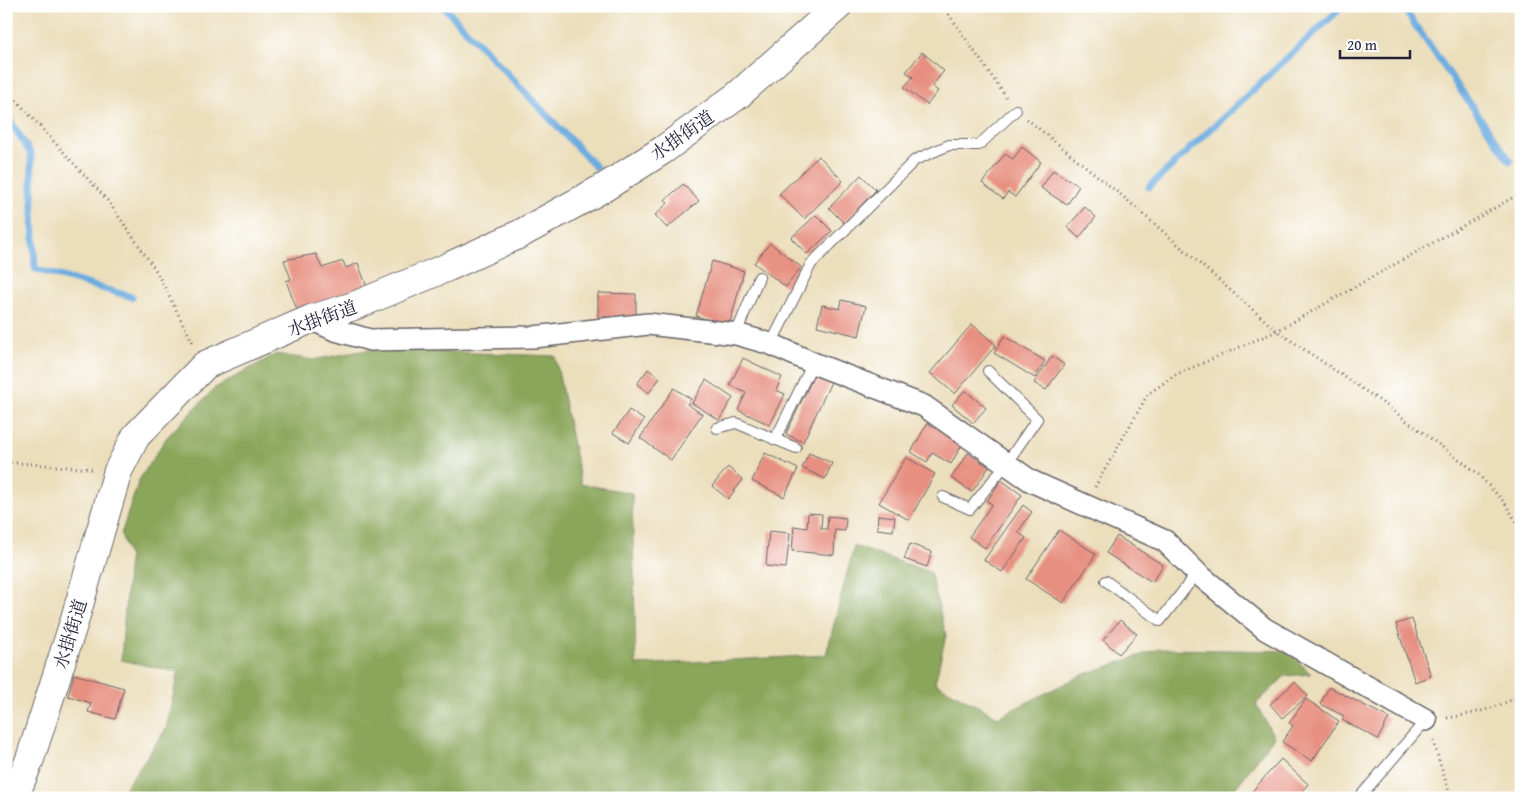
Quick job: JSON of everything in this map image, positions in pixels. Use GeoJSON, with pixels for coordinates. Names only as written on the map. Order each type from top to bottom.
{"type":"FeatureCollection","features":[{"type":"Feature","properties":{"kind":"main road","name":"水掛街道"},"geometry":{"type":"LineString","coordinates":[[14,798],[30,758],[72,631],[118,471],[136,436],[205,365],[311,319],[354,306],[448,267],[520,234],[605,187],[663,150],[738,95],[838,6]]}},
{"type":"Feature","properties":{"kind":"street"},"geometry":{"type":"LineString","coordinates":[[311,319],[335,330],[370,340],[534,337],[648,324],[736,334],[771,344],[812,363],[924,406],[1031,481],[1166,541],[1197,573],[1265,629],[1426,720]]}},
{"type":"Feature","properties":{"kind":"lane"},"geometry":{"type":"LineString","coordinates":[[771,344],[811,264],[915,160],[949,145],[979,145],[1016,110]]}},
{"type":"Feature","properties":{"kind":"lane"},"geometry":{"type":"LineString","coordinates":[[736,334],[759,277]]}},
{"type":"Feature","properties":{"kind":"lane"},"geometry":{"type":"LineString","coordinates":[[775,440],[812,363]]}},
{"type":"Feature","properties":{"kind":"lane"},"geometry":{"type":"LineString","coordinates":[[943,497],[970,509],[1006,464],[1037,418],[988,371]]}},
{"type":"Feature","properties":{"kind":"lane"},"geometry":{"type":"LineString","coordinates":[[717,428],[736,423],[796,448]]}},
{"type":"Feature","properties":{"kind":"lane"},"geometry":{"type":"LineString","coordinates":[[1106,582],[1160,621],[1197,573]]}},
{"type":"Feature","properties":{"kind":"lane"},"geometry":{"type":"LineString","coordinates":[[1359,798],[1426,720]]}},
{"type":"Feature","properties":{"kind":"path"},"geometry":{"type":"LineString","coordinates":[[943,6],[1016,110],[1127,200],[1277,331],[1380,401],[1476,472],[1504,502],[1521,529]]}},
{"type":"Feature","properties":{"kind":"path"},"geometry":{"type":"LineString","coordinates":[[6,89],[108,201],[155,269],[205,365]]}},
{"type":"Feature","properties":{"kind":"path"},"geometry":{"type":"LineString","coordinates":[[1085,505],[1148,394],[1175,375],[1277,331],[1521,193]]}},
{"type":"Feature","properties":{"kind":"path"},"geometry":{"type":"LineString","coordinates":[[6,462],[118,471]]}},
{"type":"Feature","properties":{"kind":"path"},"geometry":{"type":"LineString","coordinates":[[1451,798],[1426,720],[1470,715],[1501,706],[1521,695]]}},
{"type":"Feature","properties":{"kind":"green space"},"geometry":{"type":"Polygon","coordinates":[[[371,349],[555,356],[581,484],[632,493],[636,665],[826,655],[854,546],[930,572],[946,635],[935,683],[998,717],[1080,676],[1159,649],[1288,651],[1311,674],[1285,676],[1256,704],[1274,737],[1228,798],[118,798],[166,729],[178,672],[121,660],[129,558],[121,534],[139,480],[167,437],[215,388],[276,354],[313,360],[371,349]]]}},
{"type":"Feature","properties":{"kind":"building"},"geometry":{"type":"Polygon","coordinates":[[[922,52],[944,71],[932,86],[938,91],[927,105],[904,87],[913,77],[906,72],[922,52]]]}},
{"type":"Feature","properties":{"kind":"building"},"geometry":{"type":"Polygon","coordinates":[[[1022,147],[1041,162],[1015,197],[1008,192],[1003,199],[982,183],[1005,154],[1013,159],[1022,147]]]}},
{"type":"Feature","properties":{"kind":"building"},"geometry":{"type":"Polygon","coordinates":[[[819,156],[843,181],[804,219],[779,194],[819,156]]]}},
{"type":"Feature","properties":{"kind":"building"},"geometry":{"type":"Polygon","coordinates":[[[1053,170],[1079,186],[1067,205],[1041,188],[1053,170]]]}},
{"type":"Feature","properties":{"kind":"building"},"geometry":{"type":"Polygon","coordinates":[[[861,175],[876,190],[844,223],[829,208],[861,175]]]}},
{"type":"Feature","properties":{"kind":"building"},"geometry":{"type":"Polygon","coordinates":[[[683,184],[699,201],[667,228],[655,215],[668,203],[665,200],[683,184]]]}},
{"type":"Feature","properties":{"kind":"building"},"geometry":{"type":"Polygon","coordinates":[[[1085,207],[1096,217],[1079,238],[1067,227],[1085,207]]]}},
{"type":"Feature","properties":{"kind":"building"},"geometry":{"type":"Polygon","coordinates":[[[816,215],[832,231],[807,254],[791,238],[816,215]]]}},
{"type":"Feature","properties":{"kind":"building"},"geometry":{"type":"Polygon","coordinates":[[[770,243],[801,267],[786,287],[754,263],[770,243]]]}},
{"type":"Feature","properties":{"kind":"building"},"geometry":{"type":"Polygon","coordinates":[[[316,254],[322,268],[343,261],[346,268],[358,263],[368,290],[299,315],[286,281],[291,279],[284,260],[316,254]]]}},
{"type":"Feature","properties":{"kind":"building"},"geometry":{"type":"Polygon","coordinates":[[[712,261],[744,271],[729,326],[696,316],[712,261]]]}},
{"type":"Feature","properties":{"kind":"building"},"geometry":{"type":"Polygon","coordinates":[[[598,293],[636,294],[636,317],[598,317],[598,293]]]}},
{"type":"Feature","properties":{"kind":"building"},"geometry":{"type":"Polygon","coordinates":[[[842,300],[866,306],[859,336],[817,326],[822,305],[840,309],[842,300]]]}},
{"type":"Feature","properties":{"kind":"building"},"geometry":{"type":"Polygon","coordinates":[[[972,324],[996,345],[955,394],[930,373],[972,324]]]}},
{"type":"Feature","properties":{"kind":"building"},"geometry":{"type":"Polygon","coordinates":[[[1004,336],[1045,361],[1035,378],[994,353],[1004,336]]]}},
{"type":"Feature","properties":{"kind":"building"},"geometry":{"type":"Polygon","coordinates":[[[1052,356],[1064,365],[1046,390],[1034,383],[1052,356]]]}},
{"type":"Feature","properties":{"kind":"building"},"geometry":{"type":"Polygon","coordinates":[[[743,358],[782,377],[776,390],[785,394],[770,425],[738,410],[746,393],[730,385],[743,358]]]}},
{"type":"Feature","properties":{"kind":"building"},"geometry":{"type":"Polygon","coordinates":[[[648,369],[660,378],[649,393],[637,384],[648,369]]]}},
{"type":"Feature","properties":{"kind":"building"},"geometry":{"type":"Polygon","coordinates":[[[814,375],[831,382],[803,442],[786,434],[814,375]]]}},
{"type":"Feature","properties":{"kind":"building"},"geometry":{"type":"Polygon","coordinates":[[[706,380],[733,398],[719,420],[692,403],[706,380]]]}},
{"type":"Feature","properties":{"kind":"building"},"geometry":{"type":"Polygon","coordinates":[[[674,388],[691,399],[687,404],[702,414],[671,460],[640,438],[674,388]]]}},
{"type":"Feature","properties":{"kind":"building"},"geometry":{"type":"Polygon","coordinates":[[[965,390],[986,408],[973,423],[952,405],[965,390]]]}},
{"type":"Feature","properties":{"kind":"building"},"geometry":{"type":"Polygon","coordinates":[[[629,410],[644,420],[629,443],[613,433],[629,410]]]}},
{"type":"Feature","properties":{"kind":"building"},"geometry":{"type":"Polygon","coordinates":[[[928,422],[963,443],[951,464],[932,453],[927,462],[911,452],[928,422]]]}},
{"type":"Feature","properties":{"kind":"building"},"geometry":{"type":"Polygon","coordinates":[[[765,453],[798,469],[784,497],[752,481],[765,453]]]}},
{"type":"Feature","properties":{"kind":"building"},"geometry":{"type":"Polygon","coordinates":[[[809,453],[832,463],[825,479],[802,468],[809,453]]]}},
{"type":"Feature","properties":{"kind":"building"},"geometry":{"type":"Polygon","coordinates":[[[968,453],[989,467],[972,492],[951,478],[968,453]]]}},
{"type":"Feature","properties":{"kind":"building"},"geometry":{"type":"Polygon","coordinates":[[[906,457],[935,474],[909,520],[879,503],[906,457]]]}},
{"type":"Feature","properties":{"kind":"building"},"geometry":{"type":"Polygon","coordinates":[[[728,467],[743,480],[728,499],[712,486],[728,467]]]}},
{"type":"Feature","properties":{"kind":"building"},"geometry":{"type":"Polygon","coordinates":[[[1001,480],[1022,495],[985,548],[969,537],[992,504],[987,501],[1001,480]]]}},
{"type":"Feature","properties":{"kind":"building"},"geometry":{"type":"Polygon","coordinates":[[[1023,505],[1032,512],[1018,532],[1026,538],[1002,572],[984,560],[1023,505]]]}},
{"type":"Feature","properties":{"kind":"building"},"geometry":{"type":"Polygon","coordinates":[[[808,513],[822,514],[821,529],[827,529],[828,516],[846,518],[845,531],[835,530],[834,555],[792,551],[794,526],[807,528],[808,513]]]}},
{"type":"Feature","properties":{"kind":"building"},"geometry":{"type":"Polygon","coordinates":[[[878,515],[895,517],[893,531],[877,529],[878,515]]]}},
{"type":"Feature","properties":{"kind":"building"},"geometry":{"type":"Polygon","coordinates":[[[1059,530],[1096,554],[1063,603],[1026,579],[1059,530]]]}},
{"type":"Feature","properties":{"kind":"building"},"geometry":{"type":"Polygon","coordinates":[[[769,531],[790,533],[786,568],[766,566],[769,531]]]}},
{"type":"Feature","properties":{"kind":"building"},"geometry":{"type":"Polygon","coordinates":[[[1117,536],[1163,565],[1152,582],[1106,553],[1117,536]]]}},
{"type":"Feature","properties":{"kind":"building"},"geometry":{"type":"Polygon","coordinates":[[[910,544],[932,552],[927,567],[904,559],[910,544]]]}},
{"type":"Feature","properties":{"kind":"building"},"geometry":{"type":"Polygon","coordinates":[[[1412,619],[1431,676],[1415,682],[1396,624],[1412,619]]]}},
{"type":"Feature","properties":{"kind":"building"},"geometry":{"type":"Polygon","coordinates":[[[1120,620],[1137,634],[1119,654],[1103,640],[1120,620]]]}},
{"type":"Feature","properties":{"kind":"building"},"geometry":{"type":"Polygon","coordinates":[[[74,674],[124,688],[115,719],[88,712],[91,703],[68,696],[74,674]]]}},
{"type":"Feature","properties":{"kind":"building"},"geometry":{"type":"Polygon","coordinates":[[[1295,682],[1308,696],[1282,718],[1270,704],[1295,682]]]}},
{"type":"Feature","properties":{"kind":"building"},"geometry":{"type":"Polygon","coordinates":[[[1329,687],[1389,718],[1378,739],[1342,720],[1344,716],[1320,704],[1329,687]]]}},
{"type":"Feature","properties":{"kind":"building"},"geometry":{"type":"Polygon","coordinates":[[[1306,699],[1339,721],[1312,761],[1282,742],[1293,726],[1289,723],[1306,699]]]}},
{"type":"Feature","properties":{"kind":"building"},"geometry":{"type":"Polygon","coordinates":[[[1281,759],[1308,784],[1301,792],[1305,798],[1246,798],[1281,759]]]}},
{"type":"Feature","properties":{"kind":"waterway"},"geometry":{"type":"LineString","coordinates":[[443,6],[596,167]]}},
{"type":"Feature","properties":{"kind":"waterway"},"geometry":{"type":"LineString","coordinates":[[1149,187],[1343,6]]}},
{"type":"Feature","properties":{"kind":"waterway"},"geometry":{"type":"LineString","coordinates":[[1402,6],[1510,161]]}},
{"type":"Feature","properties":{"kind":"waterway"},"geometry":{"type":"LineString","coordinates":[[6,114],[31,154],[35,269],[132,297]]}}]}
